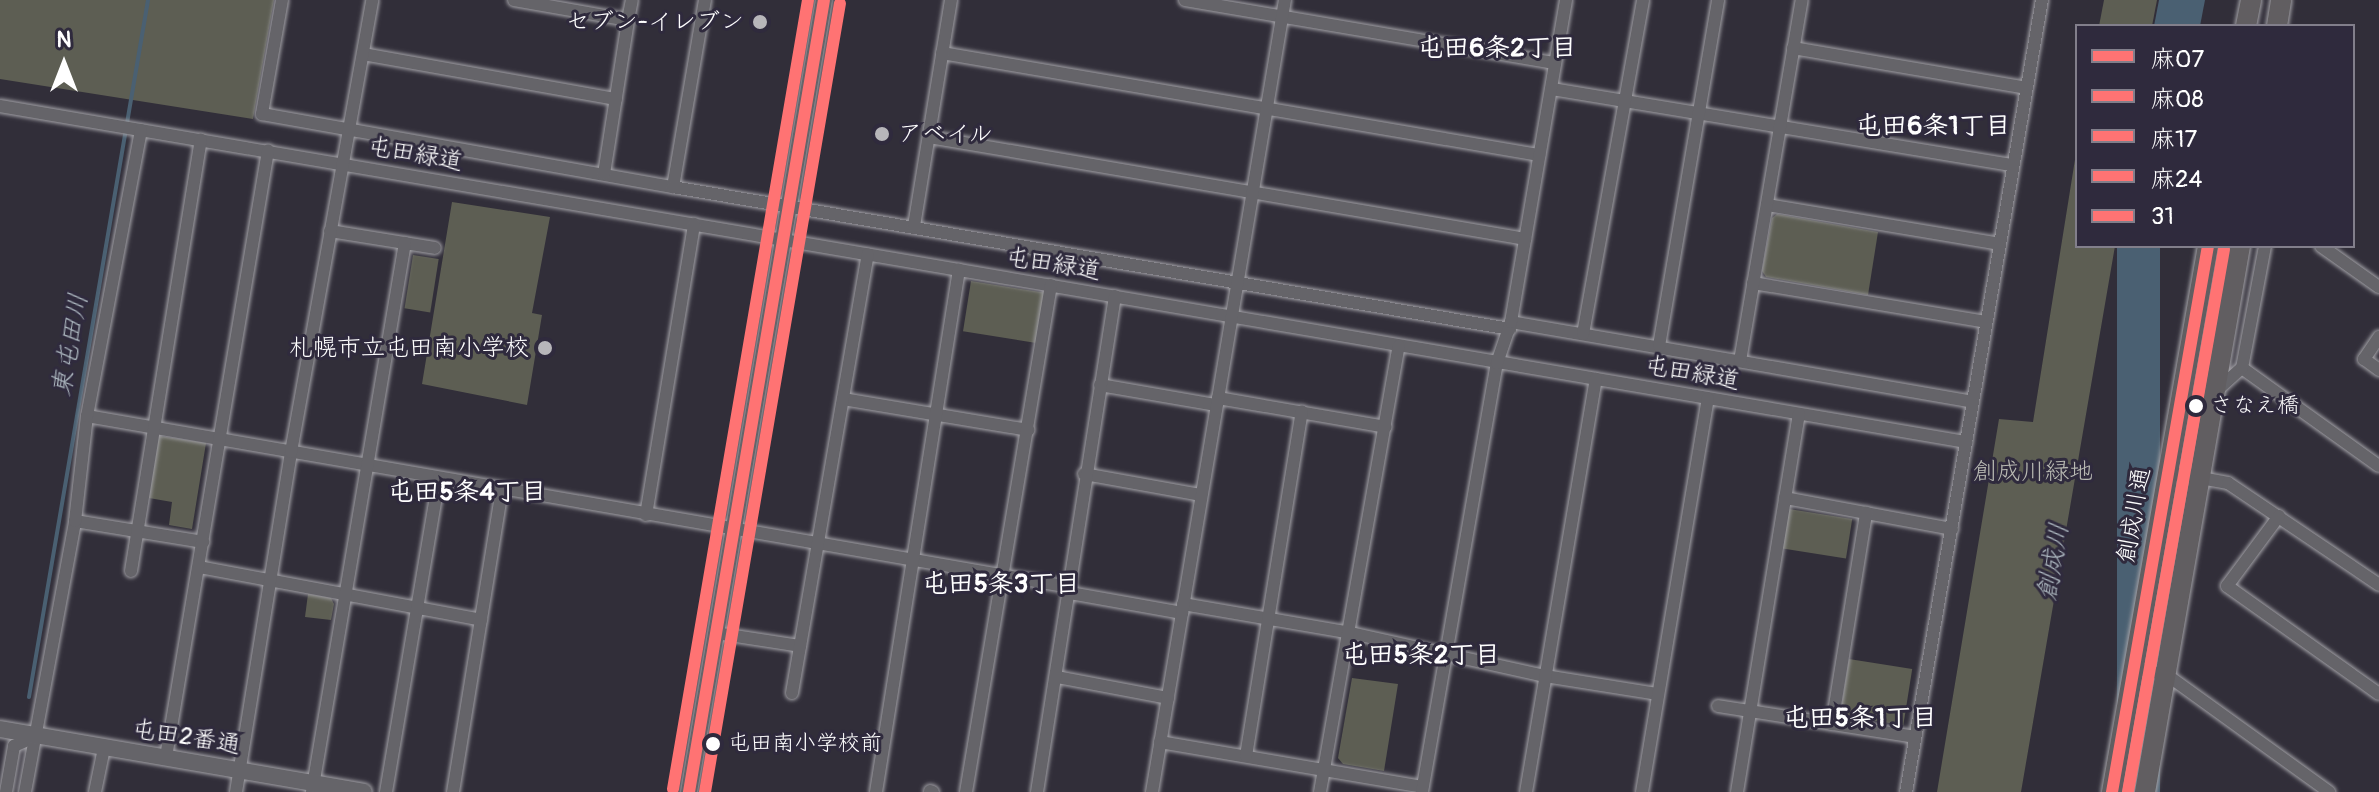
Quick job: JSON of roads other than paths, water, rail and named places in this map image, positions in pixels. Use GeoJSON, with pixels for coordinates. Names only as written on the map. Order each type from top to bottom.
{"type":"FeatureCollection","features":[{"type":"Feature","properties":{"kind":"highway"},"geometry":{"type":"LineString","coordinates":[[2246,24],[2251,0]]}},
{"type":"Feature","properties":{"kind":"highway"},"geometry":{"type":"LineString","coordinates":[[2277,24],[2281,0]]}},
{"type":"Feature","properties":{"kind":"highway","name":"創成川通"},"geometry":{"type":"LineString","coordinates":[[2112,792],[2208,248]]}},
{"type":"Feature","properties":{"kind":"highway"},"geometry":{"type":"LineString","coordinates":[[2145,792],[2240,248]]}},
{"type":"Feature","properties":{"kind":"street"},"geometry":{"type":"LineString","coordinates":[[282,0],[262,114],[1237,282],[1511,326],[1659,346],[1973,402]]}},
{"type":"Feature","properties":{"kind":"street"},"geometry":{"type":"LineString","coordinates":[[236,792],[291,452],[372,0]]}},
{"type":"Feature","properties":{"kind":"street"},"geometry":{"type":"LineString","coordinates":[[514,0],[550,3],[628,20]]}},
{"type":"Feature","properties":{"kind":"street"},"geometry":{"type":"LineString","coordinates":[[604,174],[632,0]]}},
{"type":"Feature","properties":{"kind":"street"},"geometry":{"type":"LineString","coordinates":[[673,187],[705,0]]}},
{"type":"Feature","properties":{"kind":"street"},"geometry":{"type":"LineString","coordinates":[[689,792],[824,0]]}},
{"type":"Feature","properties":{"kind":"street"},"geometry":{"type":"LineString","coordinates":[[914,226],[951,0]]}},
{"type":"Feature","properties":{"kind":"street"},"geometry":{"type":"LineString","coordinates":[[1185,0],[1555,63]]}},
{"type":"Feature","properties":{"kind":"street"},"geometry":{"type":"LineString","coordinates":[[1152,792],[1264,108],[1285,0]]}},
{"type":"Feature","properties":{"kind":"street"},"geometry":{"type":"LineString","coordinates":[[1160,742],[1422,790],[1497,363],[1511,326],[1566,0]]}},
{"type":"Feature","properties":{"kind":"street"},"geometry":{"type":"LineString","coordinates":[[1583,334],[1643,0]]}},
{"type":"Feature","properties":{"kind":"street"},"geometry":{"type":"LineString","coordinates":[[1659,346],[1718,0]]}},
{"type":"Feature","properties":{"kind":"street"},"geometry":{"type":"LineString","coordinates":[[1740,361],[1802,0]]}},
{"type":"Feature","properties":{"kind":"street"},"geometry":{"type":"LineString","coordinates":[[1906,792],[2026,88],[2037,1]]}},
{"type":"Feature","properties":{"kind":"street"},"geometry":{"type":"LineString","coordinates":[[1793,48],[2026,88]]}},
{"type":"Feature","properties":{"kind":"street"},"geometry":{"type":"LineString","coordinates":[[942,53],[1539,155]]}},
{"type":"Feature","properties":{"kind":"street"},"geometry":{"type":"LineString","coordinates":[[363,54],[616,99]]}},
{"type":"Feature","properties":{"kind":"street"},"geometry":{"type":"LineString","coordinates":[[1552,89],[2013,165]]}},
{"type":"Feature","properties":{"kind":"street","name":"屯田緑道"},"geometry":{"type":"LineString","coordinates":[[0,106],[1966,442]]}},
{"type":"Feature","properties":{"kind":"street"},"geometry":{"type":"LineString","coordinates":[[25,792],[75,521],[87,416],[133,128]]}},
{"type":"Feature","properties":{"kind":"street"},"geometry":{"type":"LineString","coordinates":[[929,137],[1525,239]]}},
{"type":"Feature","properties":{"kind":"street"},"geometry":{"type":"LineString","coordinates":[[131,571],[201,140]]}},
{"type":"Feature","properties":{"kind":"street"},"geometry":{"type":"LineString","coordinates":[[166,757],[268,151]]}},
{"type":"Feature","properties":{"kind":"street"},"geometry":{"type":"LineString","coordinates":[[1767,205],[1999,244]]}},
{"type":"Feature","properties":{"kind":"street"},"geometry":{"type":"LineString","coordinates":[[646,515],[694,224]]}},
{"type":"Feature","properties":{"kind":"street"},"geometry":{"type":"LineString","coordinates":[[330,231],[435,248]]}},
{"type":"Feature","properties":{"kind":"street"},"geometry":{"type":"LineString","coordinates":[[313,787],[405,243]]}},
{"type":"Feature","properties":{"kind":"street"},"geometry":{"type":"LineString","coordinates":[[2215,392],[2242,368],[2265,248]]}},
{"type":"Feature","properties":{"kind":"street"},"geometry":{"type":"LineString","coordinates":[[2324,248],[2379,287]]}},
{"type":"Feature","properties":{"kind":"street"},"geometry":{"type":"LineString","coordinates":[[792,693],[868,255]]}},
{"type":"Feature","properties":{"kind":"street"},"geometry":{"type":"LineString","coordinates":[[876,792],[910,559],[959,270]]}},
{"type":"Feature","properties":{"kind":"street"},"geometry":{"type":"LineString","coordinates":[[1753,283],[1986,322]]}},
{"type":"Feature","properties":{"kind":"street"},"geometry":{"type":"LineString","coordinates":[[966,792],[1051,285]]}},
{"type":"Feature","properties":{"kind":"street"},"geometry":{"type":"LineString","coordinates":[[1037,792],[1070,590],[1084,474],[1115,296]]}},
{"type":"Feature","properties":{"kind":"street"},"geometry":{"type":"LineString","coordinates":[[2379,337],[2364,359],[2379,370]]}},
{"type":"Feature","properties":{"kind":"street"},"geometry":{"type":"LineString","coordinates":[[1320,792],[1351,633],[1399,346]]}},
{"type":"Feature","properties":{"kind":"street"},"geometry":{"type":"LineString","coordinates":[[2242,368],[2379,466]]}},
{"type":"Feature","properties":{"kind":"street"},"geometry":{"type":"LineString","coordinates":[[1526,792],[1596,379]]}},
{"type":"Feature","properties":{"kind":"street"},"geometry":{"type":"LineString","coordinates":[[1100,385],[1302,412],[1386,427]]}},
{"type":"Feature","properties":{"kind":"street"},"geometry":{"type":"LineString","coordinates":[[1642,792],[1708,398]]}},
{"type":"Feature","properties":{"kind":"street"},"geometry":{"type":"LineString","coordinates":[[843,399],[1028,430]]}},
{"type":"Feature","properties":{"kind":"street"},"geometry":{"type":"LineString","coordinates":[[1246,756],[1302,412]]}},
{"type":"Feature","properties":{"kind":"street"},"geometry":{"type":"LineString","coordinates":[[1737,792],[1799,414]]}},
{"type":"Feature","properties":{"kind":"street"},"geometry":{"type":"LineString","coordinates":[[87,416],[1003,575],[1070,590],[1351,633],[1545,676],[1657,694]]}},
{"type":"Feature","properties":{"kind":"street"},"geometry":{"type":"LineString","coordinates":[[2168,472],[2228,483],[2379,585]]}},
{"type":"Feature","properties":{"kind":"street"},"geometry":{"type":"LineString","coordinates":[[1084,474],[1201,495]]}},
{"type":"Feature","properties":{"kind":"street"},"geometry":{"type":"LineString","coordinates":[[386,792],[439,478]]}},
{"type":"Feature","properties":{"kind":"street"},"geometry":{"type":"LineString","coordinates":[[453,792],[502,489]]}},
{"type":"Feature","properties":{"kind":"street"},"geometry":{"type":"LineString","coordinates":[[1785,498],[1952,529]]}},
{"type":"Feature","properties":{"kind":"street"},"geometry":{"type":"LineString","coordinates":[[1832,724],[1866,513]]}},
{"type":"Feature","properties":{"kind":"street"},"geometry":{"type":"LineString","coordinates":[[2279,516],[2227,586],[2379,694]]}},
{"type":"Feature","properties":{"kind":"street"},"geometry":{"type":"LineString","coordinates":[[75,521],[203,542]]}},
{"type":"Feature","properties":{"kind":"street"},"geometry":{"type":"LineString","coordinates":[[199,567],[481,620]]}},
{"type":"Feature","properties":{"kind":"street"},"geometry":{"type":"LineString","coordinates":[[716,633],[800,646]]}},
{"type":"Feature","properties":{"kind":"street"},"geometry":{"type":"LineString","coordinates":[[2134,668],[2167,675],[2329,792]]}},
{"type":"Feature","properties":{"kind":"street"},"geometry":{"type":"LineString","coordinates":[[1057,677],[1168,698]]}},
{"type":"Feature","properties":{"kind":"street"},"geometry":{"type":"LineString","coordinates":[[1718,706],[1915,737]]}},
{"type":"Feature","properties":{"kind":"street","name":"屯田2番通"},"geometry":{"type":"LineString","coordinates":[[0,729],[241,769],[313,787],[364,792]]}},
{"type":"Feature","properties":{"kind":"street"},"geometry":{"type":"LineString","coordinates":[[6,792],[14,746],[36,736]]}},
{"type":"Feature","properties":{"kind":"street"},"geometry":{"type":"LineString","coordinates":[[95,792],[104,748]]}},
{"type":"Feature","properties":{"kind":"water"},"geometry":{"type":"Polygon","coordinates":[[[2159,0],[2205,0],[2200,24],[2154,24],[2159,0]]]}},
{"type":"Feature","properties":{"kind":"water"},"geometry":{"type":"Polygon","coordinates":[[[2117,248],[2160,248],[2160,792],[2117,792],[2117,248]]]}},
{"type":"Feature","properties":{"kind":"waterway","name":"東屯田川"},"geometry":{"type":"LineString","coordinates":[[29,697],[148,0]]}},
{"type":"Feature","properties":{"kind":"place","name":"セブン-イレブン"},"geometry":{"type":"Point","coordinates":[760,22]}},
{"type":"Feature","properties":{"kind":"place","name":"アベイル"},"geometry":{"type":"Point","coordinates":[882,134]}},
{"type":"Feature","properties":{"kind":"place","name":"札幌市立屯田南小学校"},"geometry":{"type":"Point","coordinates":[545,348]}},
{"type":"Feature","properties":{"kind":"place","name":"さなえ橋"},"geometry":{"type":"Point","coordinates":[2196,406]}},
{"type":"Feature","properties":{"kind":"place","name":"屯田南小学校前"},"geometry":{"type":"Point","coordinates":[713,744]}},
{"type":"Feature","properties":{"kind":"district","name":"屯田6条2丁目"},"geometry":{"type":"Point","coordinates":[1497,49]}},
{"type":"Feature","properties":{"kind":"district","name":"屯田6条1丁目"},"geometry":{"type":"Point","coordinates":[1933,127]}},
{"type":"Feature","properties":{"kind":"district","name":"屯田5条4丁目"},"geometry":{"type":"Point","coordinates":[467,493]}},
{"type":"Feature","properties":{"kind":"district","name":"屯田5条3丁目"},"geometry":{"type":"Point","coordinates":[1001,585]}},
{"type":"Feature","properties":{"kind":"district","name":"屯田5条2丁目"},"geometry":{"type":"Point","coordinates":[1421,656]}},
{"type":"Feature","properties":{"kind":"district","name":"屯田5条1丁目"},"geometry":{"type":"Point","coordinates":[1860,719]}},
{"type":"Feature","properties":{"kind":"park label","name":"創成川緑地"},"geometry":{"type":"Point","coordinates":[2033,472]}},
{"type":"Feature","properties":{"kind":"water label","name":"創成川"},"geometry":{"type":"Point","coordinates":[2054,562]}}]}
